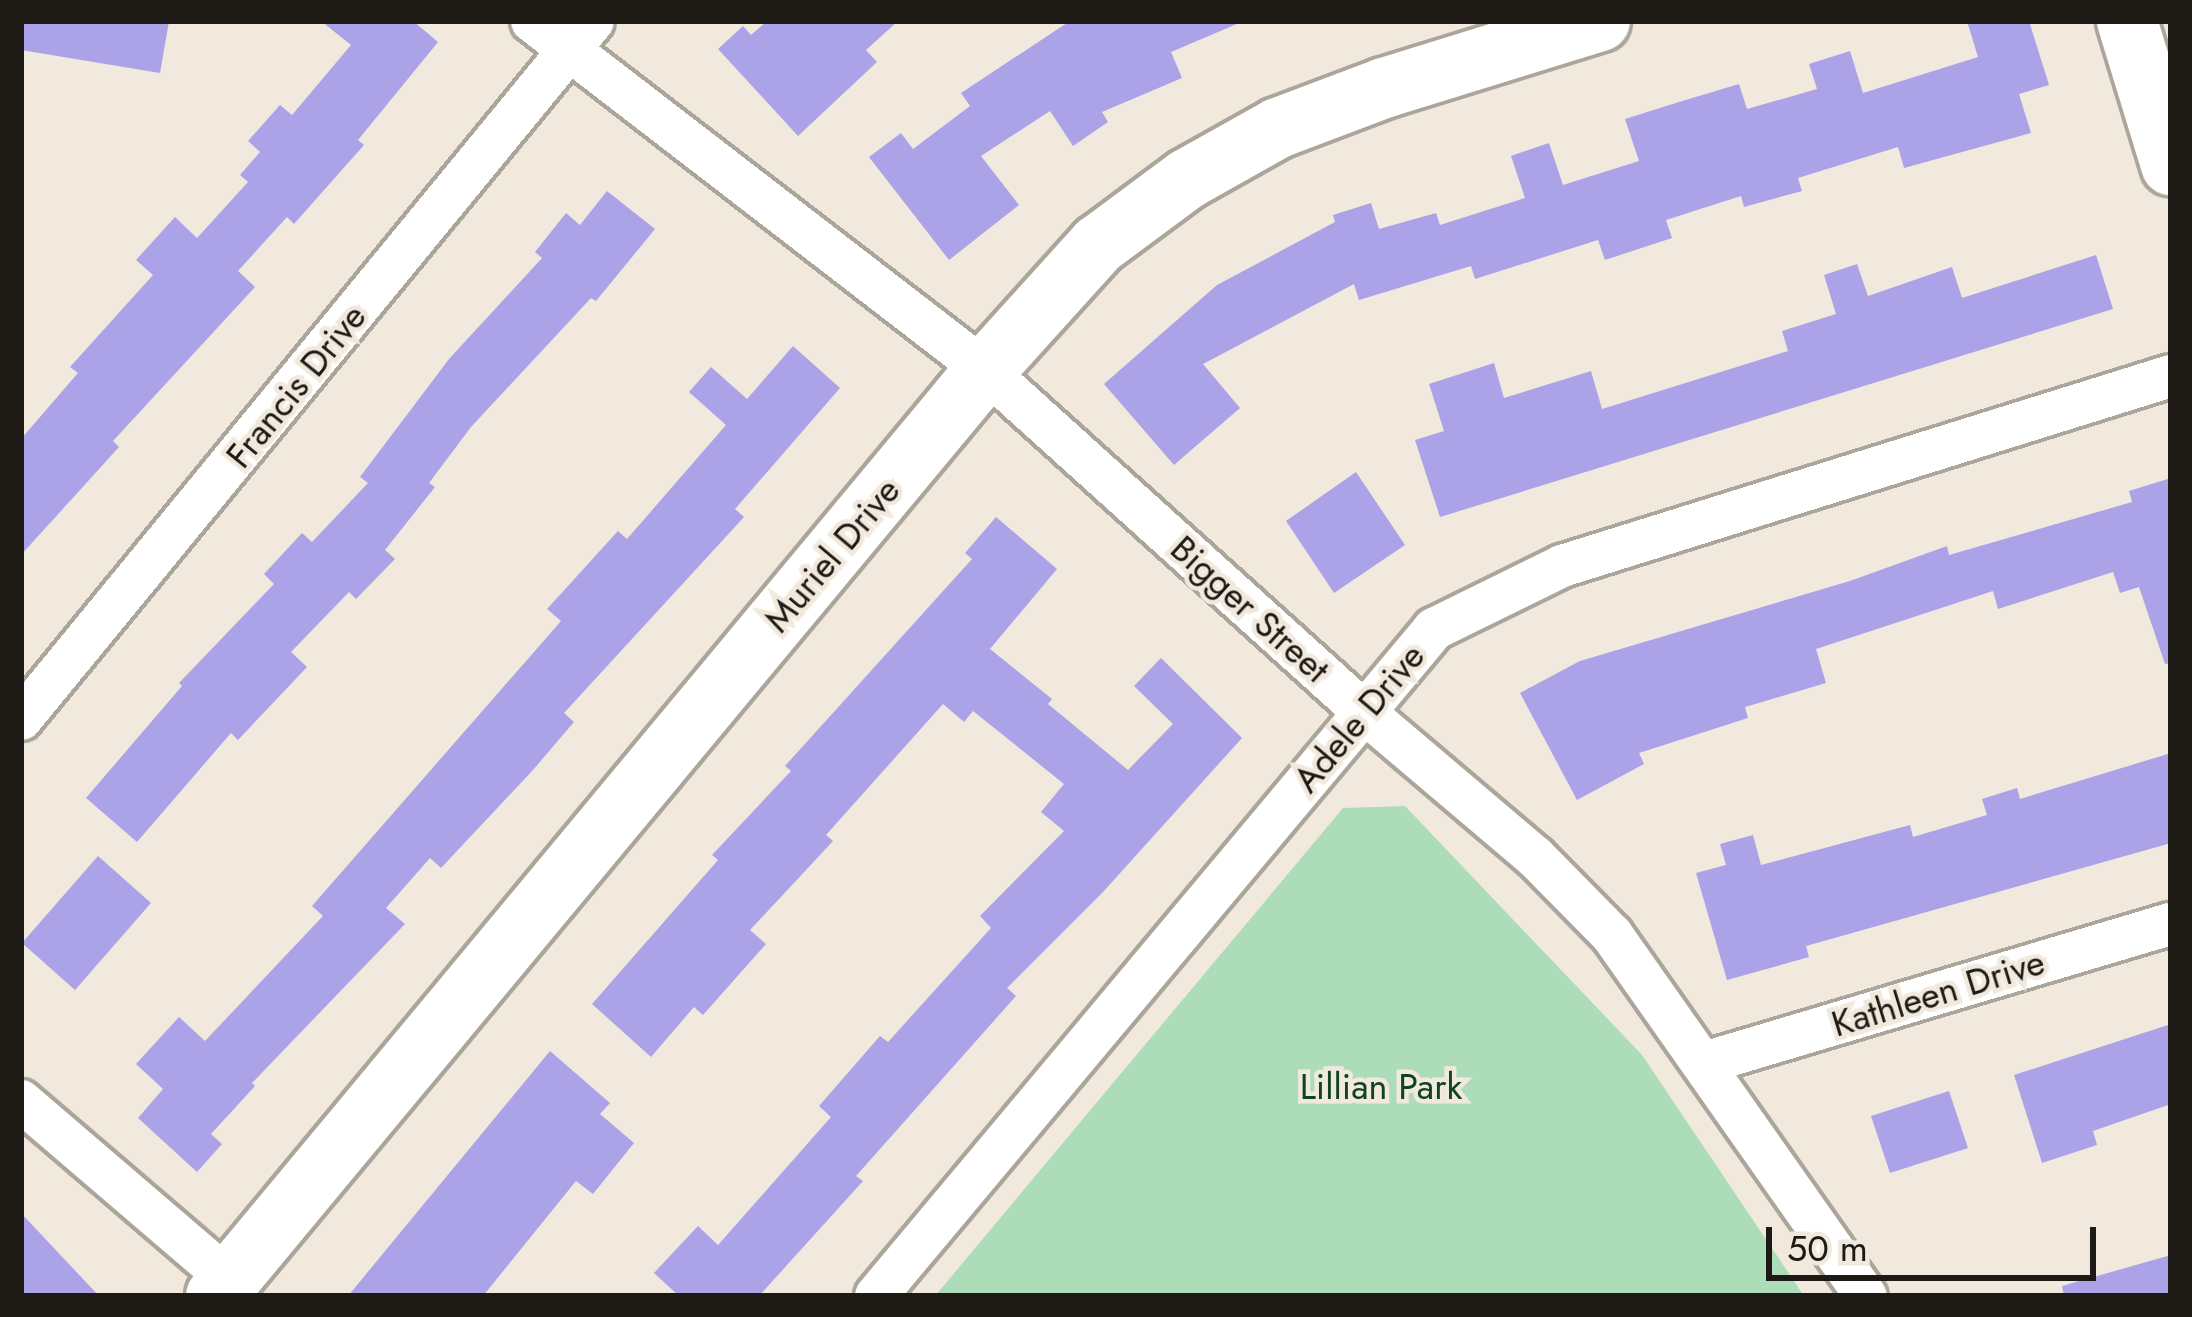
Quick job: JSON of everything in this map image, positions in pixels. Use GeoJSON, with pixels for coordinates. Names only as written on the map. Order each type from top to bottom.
{"type":"FeatureCollection","features":[{"type":"Feature","properties":{"kind":"street","name":"Bigger Street"},"geometry":{"type":"LineString","coordinates":[[532,21],[581,37],[985,370],[1364,712],[1535,857],[1612,935],[1866,1296]]}},
{"type":"Feature","properties":{"kind":"street","name":"Muriel Drive"},"geometry":{"type":"LineString","coordinates":[[223,1288],[985,370],[1098,245],[1187,179],[1299,120],[1600,21]]}},
{"type":"Feature","properties":{"kind":"street"},"geometry":{"type":"LineString","coordinates":[[2127,21],[2171,165]]}},
{"type":"Feature","properties":{"kind":"street","name":"Francis Drive"},"geometry":{"type":"LineString","coordinates":[[21,719],[581,37]]}},
{"type":"Feature","properties":{"kind":"street","name":"Adele Drive"},"geometry":{"type":"LineString","coordinates":[[877,1296],[1434,628],[1562,566],[2171,376]]}},
{"type":"Feature","properties":{"kind":"street","name":"Kathleen Drive"},"geometry":{"type":"LineString","coordinates":[[1704,1063],[2171,924]]}},
{"type":"Feature","properties":{"kind":"street"},"geometry":{"type":"LineString","coordinates":[[21,1101],[223,1288]]}},
{"type":"Feature","properties":{"kind":"green space","name":"Lillian Park"},"geometry":{"type":"Polygon","coordinates":[[[1405,806],[1642,1055],[1804,1296],[935,1296],[1343,808],[1405,806]]]}},
{"type":"Feature","properties":{"kind":"building"},"geometry":{"type":"Polygon","coordinates":[[[21,21],[169,21],[160,73],[21,50],[21,21]]]}},
{"type":"Feature","properties":{"kind":"building"},"geometry":{"type":"Polygon","coordinates":[[[321,21],[413,21],[438,42],[358,140],[364,145],[294,224],[287,217],[238,271],[255,287],[113,441],[119,447],[21,555],[21,439],[78,373],[70,367],[153,275],[136,260],[175,217],[197,238],[248,182],[240,175],[260,152],[248,141],[280,105],[292,115],[351,45],[321,21]]]}},
{"type":"Feature","properties":{"kind":"building"},"geometry":{"type":"Polygon","coordinates":[[[767,21],[898,21],[866,50],[877,62],[798,136],[718,49],[743,26],[751,35],[767,21]]]}},
{"type":"Feature","properties":{"kind":"building"},"geometry":{"type":"Polygon","coordinates":[[[1070,21],[1244,21],[1171,52],[1182,78],[1102,112],[1108,122],[1073,146],[1050,111],[981,156],[1019,205],[949,260],[869,157],[901,133],[913,149],[970,106],[961,93],[1070,21]]]}},
{"type":"Feature","properties":{"kind":"building"},"geometry":{"type":"Polygon","coordinates":[[[1967,21],[2029,21],[2049,85],[2019,94],[2031,133],[1904,168],[1898,147],[1798,178],[1802,191],[1744,207],[1741,196],[1666,220],[1672,238],[1605,260],[1598,240],[1475,279],[1471,266],[1359,300],[1354,284],[1203,364],[1240,408],[1174,465],[1104,384],[1217,285],[1335,222],[1333,215],[1371,203],[1379,229],[1436,213],[1440,225],[1525,198],[1511,156],[1549,143],[1563,185],[1639,161],[1625,119],[1739,84],[1747,109],[1817,89],[1809,64],[1850,51],[1863,93],[1978,57],[1967,21]]]}},
{"type":"Feature","properties":{"kind":"building"},"geometry":{"type":"Polygon","coordinates":[[[607,191],[655,229],[596,301],[591,298],[471,427],[429,483],[435,487],[385,550],[395,559],[356,599],[349,592],[291,652],[307,667],[238,740],[231,733],[137,842],[86,798],[182,686],[179,683],[274,584],[264,574],[302,533],[312,542],[368,483],[360,477],[449,359],[542,258],[535,252],[566,213],[580,225],[607,191]]]}},
{"type":"Feature","properties":{"kind":"building"},"geometry":{"type":"Polygon","coordinates":[[[2096,255],[2113,309],[1440,517],[1415,440],[1444,431],[1429,384],[1494,363],[1504,398],[1591,371],[1602,409],[1788,351],[1782,331],[1836,314],[1824,275],[1857,264],[1868,296],[1952,267],[1962,298],[2096,255]]]}},
{"type":"Feature","properties":{"kind":"building"},"geometry":{"type":"Polygon","coordinates":[[[793,346],[840,388],[735,509],[744,517],[564,713],[574,722],[533,770],[441,868],[430,858],[386,908],[405,924],[252,1083],[255,1086],[211,1134],[222,1144],[197,1172],[138,1118],[163,1089],[136,1064],[179,1017],[205,1041],[323,916],[312,906],[561,621],[547,609],[618,531],[627,539],[726,425],[689,392],[711,367],[747,399],[793,346]]]}},
{"type":"Feature","properties":{"kind":"building"},"geometry":{"type":"Polygon","coordinates":[[[1356,472],[1405,545],[1334,593],[1286,521],[1356,472]]]}},
{"type":"Feature","properties":{"kind":"building"},"geometry":{"type":"Polygon","coordinates":[[[2171,478],[2171,663],[2165,664],[2139,587],[2120,593],[2113,572],[1998,609],[1993,591],[1816,649],[1826,683],[1745,707],[1748,718],[1639,753],[1644,764],[1577,800],[1520,693],[1580,661],[1850,581],[1947,546],[1949,555],[2132,502],[2129,491],[2171,478]]]}},
{"type":"Feature","properties":{"kind":"building"},"geometry":{"type":"Polygon","coordinates":[[[996,517],[1057,569],[990,649],[1052,699],[1048,704],[1128,770],[1173,724],[1134,686],[1161,658],[1242,738],[1103,892],[1007,988],[1016,996],[856,1176],[863,1181],[759,1296],[679,1296],[654,1273],[698,1226],[718,1245],[831,1117],[819,1106],[880,1036],[888,1042],[991,928],[980,916],[1064,831],[1041,812],[1064,784],[973,711],[964,722],[943,704],[826,835],[833,841],[750,930],[766,944],[703,1015],[694,1007],[651,1057],[592,1004],[718,860],[712,855],[791,771],[785,766],[972,559],[965,553],[996,517]]]}},
{"type":"Feature","properties":{"kind":"building"},"geometry":{"type":"Polygon","coordinates":[[[2171,753],[2171,843],[1806,946],[1809,957],[1727,980],[1696,873],[1726,865],[1720,844],[1753,835],[1761,865],[1910,825],[1913,837],[1987,815],[1982,799],[2017,788],[2020,799],[2171,753]]]}},
{"type":"Feature","properties":{"kind":"building"},"geometry":{"type":"Polygon","coordinates":[[[98,856],[151,903],[75,990],[22,943],[98,856]]]}},
{"type":"Feature","properties":{"kind":"building"},"geometry":{"type":"Polygon","coordinates":[[[2171,1024],[2171,1104],[2093,1131],[2097,1145],[2042,1163],[2014,1075],[2171,1024]]]}},
{"type":"Feature","properties":{"kind":"building"},"geometry":{"type":"Polygon","coordinates":[[[550,1051],[610,1103],[600,1114],[634,1143],[593,1194],[576,1181],[483,1296],[348,1296],[550,1051]]]}},
{"type":"Feature","properties":{"kind":"building"},"geometry":{"type":"Polygon","coordinates":[[[1949,1091],[1968,1148],[1890,1173],[1871,1116],[1949,1091]]]}},
{"type":"Feature","properties":{"kind":"building"},"geometry":{"type":"Polygon","coordinates":[[[21,1213],[99,1296],[21,1296],[21,1213]]]}},
{"type":"Feature","properties":{"kind":"building"},"geometry":{"type":"Polygon","coordinates":[[[2171,1255],[2171,1296],[2064,1296],[2062,1286],[2171,1255]]]}}]}
